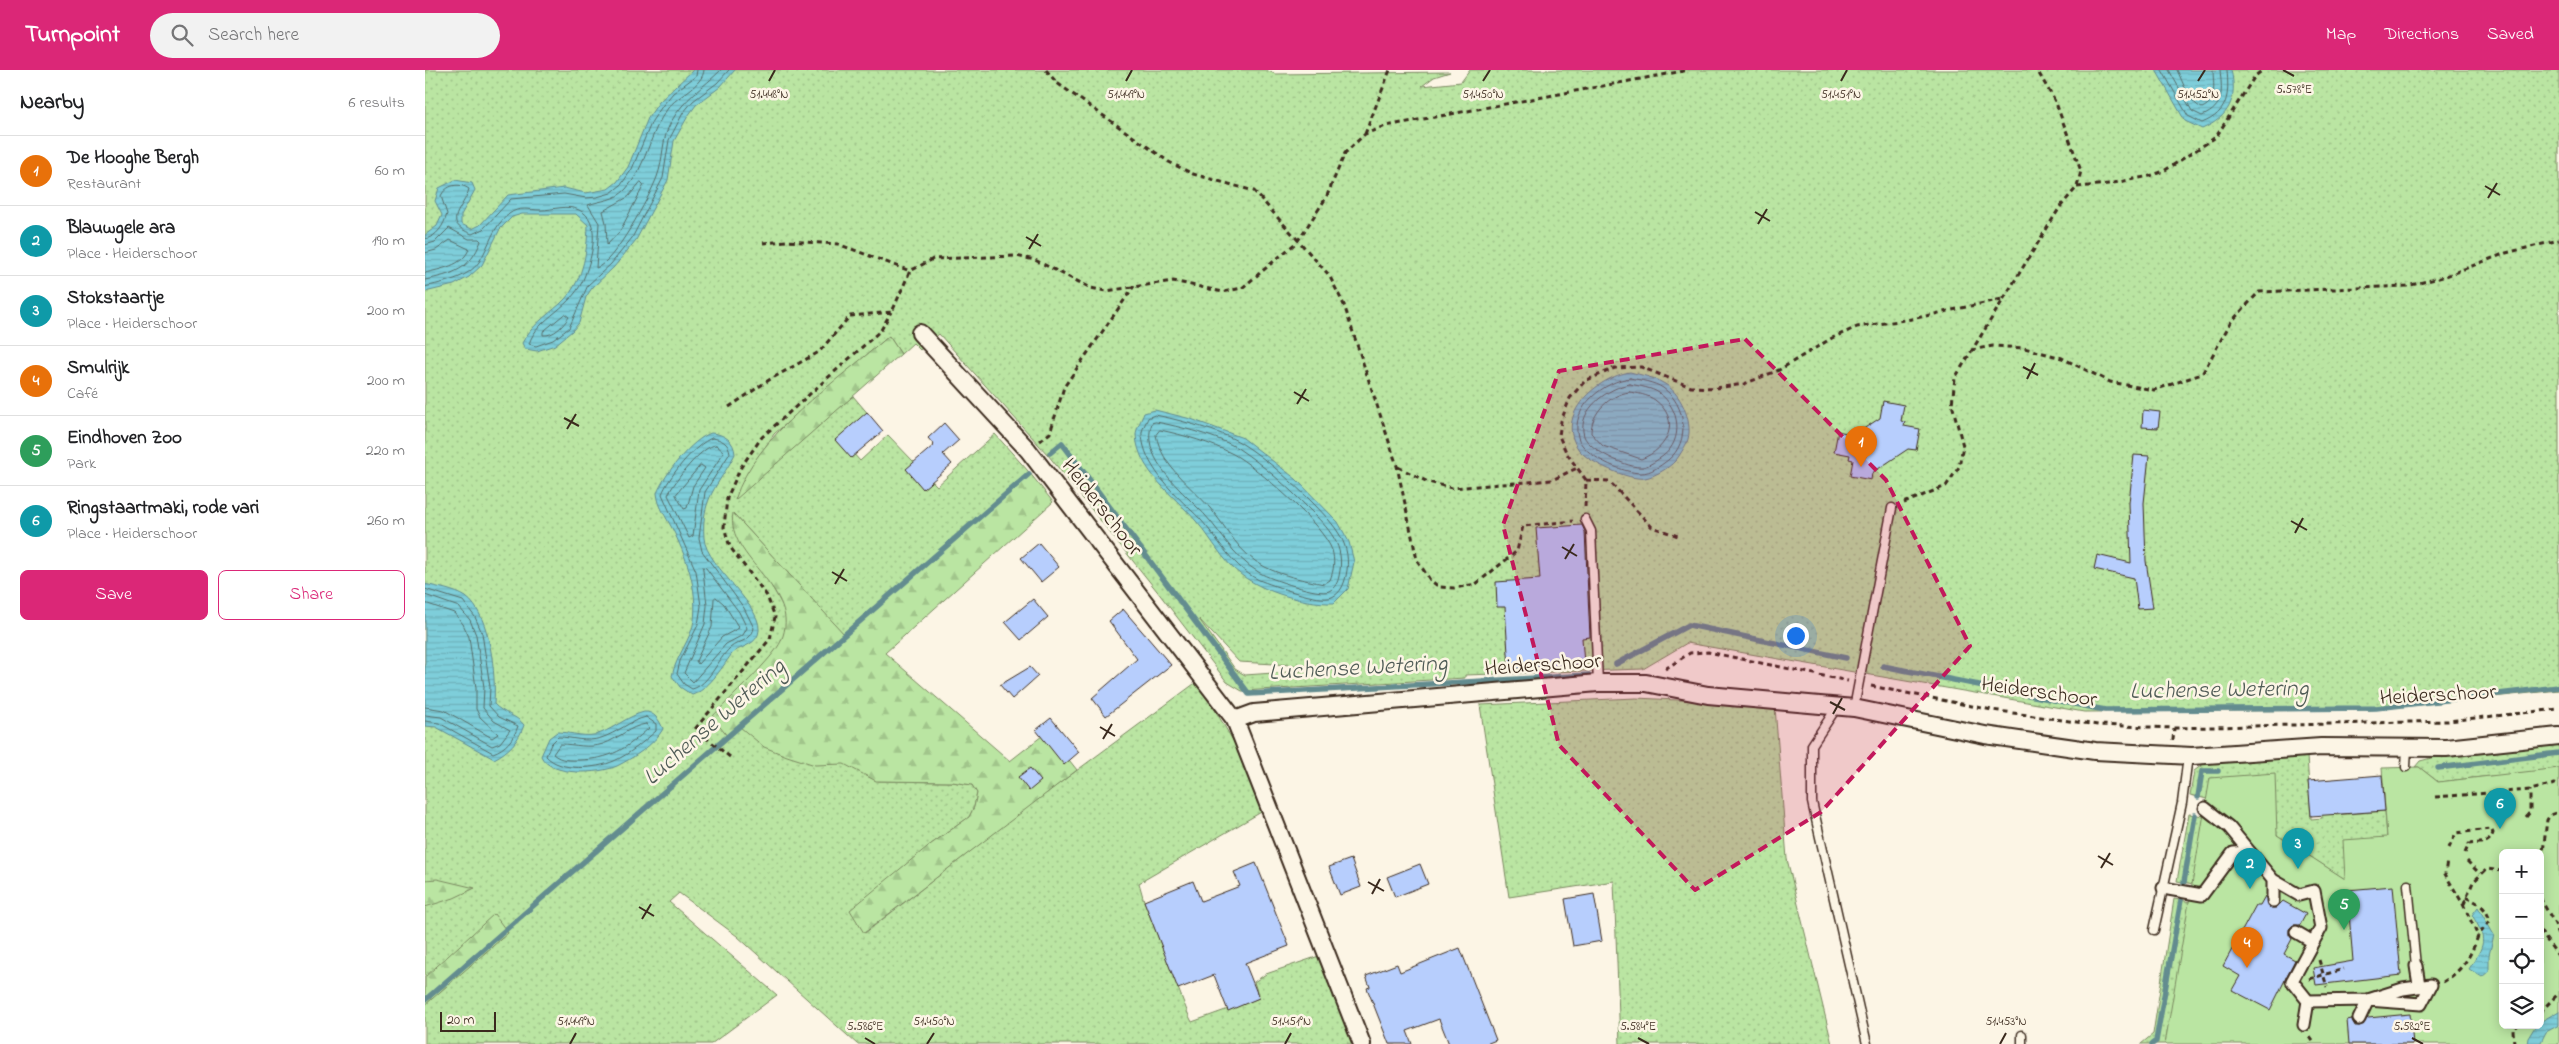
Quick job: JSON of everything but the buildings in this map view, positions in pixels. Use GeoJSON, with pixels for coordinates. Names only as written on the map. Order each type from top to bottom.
{"type":"FeatureCollection","features":[{"type":"Feature","properties":{"kind":"street","name":"Heiderschoor"},"geometry":{"type":"LineString","coordinates":[[920,333],[1028,450],[1235,720],[1362,1044]]}},
{"type":"Feature","properties":{"kind":"street","name":"Heiderschoor"},"geometry":{"type":"LineString","coordinates":[[1235,720],[1254,713],[1598,683],[1646,683],[1708,695],[1854,708],[1985,735],[2095,751],[2188,756],[2321,747],[2446,748],[2559,736]]}},
{"type":"Feature","properties":{"kind":"street"},"geometry":{"type":"LineString","coordinates":[[2205,808],[2229,827],[2273,880],[2299,895],[2314,891],[2321,928],[2292,981],[2308,1001],[2304,1025]]}},
{"type":"Feature","properties":{"kind":"street"},"geometry":{"type":"LineString","coordinates":[[2163,888],[2202,894],[2233,853],[2250,852]]}},
{"type":"Feature","properties":{"kind":"street"},"geometry":{"type":"LineString","coordinates":[[2273,880],[2273,901]]}},
{"type":"Feature","properties":{"kind":"street"},"geometry":{"type":"LineString","coordinates":[[2296,932],[2313,942]]}},
{"type":"Feature","properties":{"kind":"street"},"geometry":{"type":"LineString","coordinates":[[2416,966],[2419,985]]}},
{"type":"Feature","properties":{"kind":"street"},"geometry":{"type":"LineString","coordinates":[[2308,1001],[2368,1000],[2421,1004],[2431,985],[2419,985],[2368,1000],[2359,1019]]}},
{"type":"Feature","properties":{"kind":"lane"},"geometry":{"type":"LineString","coordinates":[[1854,708],[1891,508]]}},
{"type":"Feature","properties":{"kind":"lane"},"geometry":{"type":"LineString","coordinates":[[1585,519],[1591,531],[1598,683]]}},
{"type":"Feature","properties":{"kind":"lane"},"geometry":{"type":"LineString","coordinates":[[1837,707],[1812,745],[1812,802],[1867,1044]]}},
{"type":"Feature","properties":{"kind":"lane"},"geometry":{"type":"LineString","coordinates":[[2406,767],[2407,748]]}},
{"type":"Feature","properties":{"kind":"lane"},"geometry":{"type":"LineString","coordinates":[[2154,930],[2182,803],[2188,756]]}},
{"type":"Feature","properties":{"kind":"lane"},"geometry":{"type":"LineString","coordinates":[[2408,885],[2416,966]]}},
{"type":"Feature","properties":{"kind":"lane"},"geometry":{"type":"LineString","coordinates":[[2022,1035],[2022,1044]]}},
{"type":"Feature","properties":{"kind":"path"},"geometry":{"type":"LineString","coordinates":[[1046,70],[1057,83],[1169,162],[1193,174],[1254,191],[1297,242],[1329,275],[1344,304],[1397,466],[1417,560],[1430,580],[1439,587],[1453,588],[1476,584],[1496,570],[1517,551],[1523,526],[1585,519],[1586,480],[1559,436],[1561,421],[1570,398],[1585,381],[1615,368],[1641,367],[1691,387],[1716,388],[1744,384],[1779,370],[1832,338],[1857,327],[1912,319],[2002,299]]}},
{"type":"Feature","properties":{"kind":"path"},"geometry":{"type":"LineString","coordinates":[[730,757],[695,729],[770,639],[775,617],[767,596],[730,547],[724,527],[727,498],[741,467],[761,437],[881,330],[910,271],[933,259],[1016,256],[1035,260],[1091,288],[1106,291],[1173,281],[1223,292],[1242,288],[1297,242],[1326,198],[1345,154],[1365,134],[1391,70]]}},
{"type":"Feature","properties":{"kind":"path"},"geometry":{"type":"LineString","coordinates":[[1365,134],[1386,126],[1689,70]]}},
{"type":"Feature","properties":{"kind":"path"},"geometry":{"type":"LineString","coordinates":[[1891,508],[1946,486],[1959,467],[1963,446],[1952,404],[1952,390],[1955,378],[2060,207],[2077,187],[2081,171],[2056,103],[2037,70]]}},
{"type":"Feature","properties":{"kind":"path"},"geometry":{"type":"LineString","coordinates":[[2077,187],[2117,182],[2164,171],[2216,137],[2255,76],[2263,70]]}},
{"type":"Feature","properties":{"kind":"path"},"geometry":{"type":"LineString","coordinates":[[1971,350],[1993,346],[2024,348],[2063,358],[2110,382],[2154,390],[2202,374],[2231,322],[2259,292],[2407,286],[2443,277],[2506,253],[2559,240]]}},
{"type":"Feature","properties":{"kind":"path"},"geometry":{"type":"LineString","coordinates":[[763,243],[786,241],[838,244],[910,271]]}},
{"type":"Feature","properties":{"kind":"path"},"geometry":{"type":"LineString","coordinates":[[1028,450],[1050,433],[1064,387],[1135,286]]}},
{"type":"Feature","properties":{"kind":"path"},"geometry":{"type":"LineString","coordinates":[[729,407],[769,380],[819,352],[850,316],[891,312]]}},
{"type":"Feature","properties":{"kind":"path"},"geometry":{"type":"LineString","coordinates":[[1397,466],[1428,482],[1451,488],[1552,480],[1577,468]]}},
{"type":"Feature","properties":{"kind":"path"},"geometry":{"type":"LineString","coordinates":[[1586,480],[1609,481],[1652,526],[1681,537]]}},
{"type":"Feature","properties":{"kind":"path","name":"Heiderschoor"},"geometry":{"type":"LineString","coordinates":[[1646,683],[1690,653],[1708,652],[1991,710],[2107,726],[2174,728],[2448,721],[2559,709]]}},
{"type":"Feature","properties":{"kind":"path"},"geometry":{"type":"LineString","coordinates":[[2435,798],[2530,790],[2555,784],[2559,786]]}},
{"type":"Feature","properties":{"kind":"path"},"geometry":{"type":"LineString","coordinates":[[2526,817],[2530,812],[2530,790]]}},
{"type":"Feature","properties":{"kind":"path"},"geometry":{"type":"LineString","coordinates":[[2543,849],[2547,820],[2550,815],[2559,812]]}},
{"type":"Feature","properties":{"kind":"path"},"geometry":{"type":"LineString","coordinates":[[2449,848],[2456,834],[2491,830],[2493,833],[2489,840],[2485,843],[2469,844],[2465,853]]}},
{"type":"Feature","properties":{"kind":"path"},"geometry":{"type":"LineString","coordinates":[[2447,860],[2445,874],[2463,904],[2478,936]]}},
{"type":"Feature","properties":{"kind":"path"},"geometry":{"type":"LineString","coordinates":[[2467,862],[2480,874]]}},
{"type":"Feature","properties":{"kind":"path"},"geometry":{"type":"LineString","coordinates":[[2463,904],[2473,882],[2480,874],[2487,869],[2499,870]]}},
{"type":"Feature","properties":{"kind":"path"},"geometry":{"type":"LineString","coordinates":[[2431,985],[2444,982],[2457,974],[2472,954],[2478,936],[2490,921],[2487,910],[2466,897]]}},
{"type":"Feature","properties":{"kind":"path"},"geometry":{"type":"LineString","coordinates":[[2544,905],[2555,924],[2559,941]]}},
{"type":"Feature","properties":{"kind":"path"},"geometry":{"type":"LineString","coordinates":[[2544,936],[2559,957]]}},
{"type":"Feature","properties":{"kind":"path"},"geometry":{"type":"LineString","coordinates":[[2559,946],[2559,957]]}},
{"type":"Feature","properties":{"kind":"path"},"geometry":{"type":"LineString","coordinates":[[2317,954],[2332,1001]]}},
{"type":"Feature","properties":{"kind":"path"},"geometry":{"type":"LineString","coordinates":[[2303,981],[2344,969]]}},
{"type":"Feature","properties":{"kind":"path"},"geometry":{"type":"LineString","coordinates":[[2544,1008],[2559,993]]}},
{"type":"Feature","properties":{"kind":"path"},"geometry":{"type":"LineString","coordinates":[[2514,1029],[2514,1044]]}},
{"type":"Feature","properties":{"kind":"highlighted area"},"geometry":{"type":"Polygon","coordinates":[[[1745,339],[1886,480],[1970,646],[1821,812],[1695,890],[1559,745],[1503,525],[1559,371],[1745,339]]]}},
{"type":"Feature","properties":{"kind":"green space"},"geometry":{"type":"Polygon","coordinates":[[[425,70],[1266,70],[1275,74],[1450,72],[1434,77],[1422,86],[1461,82],[1470,70],[2559,70],[2559,690],[2371,710],[2084,712],[1687,643],[1643,669],[1465,675],[1465,678],[1242,691],[1227,682],[1048,455],[939,334],[920,350],[913,343],[901,354],[889,336],[774,434],[747,474],[740,494],[853,396],[870,416],[843,442],[860,461],[888,435],[937,486],[995,434],[1029,472],[845,636],[734,514],[740,544],[769,581],[878,781],[952,782],[972,785],[977,793],[974,807],[969,817],[927,847],[865,933],[1026,808],[1198,681],[1235,744],[1263,811],[1139,883],[1144,901],[1189,1016],[1192,1022],[1259,998],[1254,982],[1266,974],[1319,956],[1353,1044],[857,1044],[737,936],[679,893],[669,902],[777,995],[711,1044],[425,1044],[425,70]],[[1199,619],[1235,669],[1245,675],[1345,668],[1239,662],[1199,619]]]}},
{"type":"Feature","properties":{"kind":"green space"},"geometry":{"type":"Polygon","coordinates":[[[889,336],[901,354],[735,500],[745,476],[760,453],[779,431],[823,390],[889,336]]]}},
{"type":"Feature","properties":{"kind":"green space"},"geometry":{"type":"Polygon","coordinates":[[[1029,472],[1053,502],[885,653],[1010,761],[1047,732],[1077,770],[864,933],[850,910],[927,847],[969,817],[974,807],[977,793],[972,785],[952,782],[876,781],[844,764],[815,765],[764,747],[740,727],[728,737],[712,717],[777,648],[781,641],[785,622],[782,606],[774,590],[740,545],[734,530],[733,513],[845,635],[1029,472]]]}},
{"type":"Feature","properties":{"kind":"green space"},"geometry":{"type":"Polygon","coordinates":[[[1636,698],[1739,703],[1775,707],[1787,859],[1832,1044],[1620,1044],[1614,881],[1509,897],[1480,705],[1636,698]]]}},
{"type":"Feature","properties":{"kind":"green space"},"geometry":{"type":"Polygon","coordinates":[[[2559,744],[2559,782],[2491,776],[2438,782],[2419,767],[2415,767],[2420,761],[2435,757],[2559,744]]]}},
{"type":"Feature","properties":{"kind":"green space"},"geometry":{"type":"Polygon","coordinates":[[[2307,756],[2311,819],[2322,818],[2321,806],[2336,815],[2385,811],[2387,838],[2346,880],[2277,835],[2211,778],[2207,799],[2190,795],[2194,771],[2205,763],[2307,756]]]}},
{"type":"Feature","properties":{"kind":"green space"},"geometry":{"type":"Polygon","coordinates":[[[2419,767],[2438,782],[2559,768],[2559,1044],[2165,1044],[2210,778],[2275,773],[2277,835],[2345,879],[2343,840],[2387,837],[2382,768],[2419,767]]]}},
{"type":"Feature","properties":{"kind":"green space"},"geometry":{"type":"Polygon","coordinates":[[[2189,814],[2204,816],[2193,884],[2177,881],[2189,814]]]}},
{"type":"Feature","properties":{"kind":"green space"},"geometry":{"type":"Polygon","coordinates":[[[437,879],[475,888],[454,898],[425,907],[425,880],[437,879]]]}},
{"type":"Feature","properties":{"kind":"green space"},"geometry":{"type":"Polygon","coordinates":[[[2174,899],[2191,902],[2166,1044],[2141,1044],[2153,1034],[2174,899]]]}},
{"type":"Feature","properties":{"kind":"green space"},"geometry":{"type":"Polygon","coordinates":[[[494,914],[508,933],[425,1005],[425,977],[494,914]]]}},
{"type":"Feature","properties":{"kind":"water"},"geometry":{"type":"Polygon","coordinates":[[[693,70],[735,70],[720,87],[696,105],[688,116],[674,141],[668,180],[636,240],[614,267],[592,288],[586,297],[579,323],[572,331],[555,345],[537,351],[525,349],[522,343],[534,326],[568,296],[579,277],[585,257],[588,225],[576,214],[522,214],[512,217],[500,229],[482,265],[469,277],[454,285],[425,292],[425,235],[437,226],[442,215],[435,201],[439,188],[455,180],[472,183],[475,190],[461,215],[461,224],[472,229],[480,225],[508,195],[564,188],[586,193],[608,189],[617,182],[628,167],[648,118],[659,102],[693,70]]]}},
{"type":"Feature","properties":{"kind":"water"},"geometry":{"type":"Polygon","coordinates":[[[2156,70],[2231,70],[2233,90],[2229,106],[2219,119],[2202,129],[2185,121],[2156,70]]]}},
{"type":"Feature","properties":{"kind":"water"},"geometry":{"type":"Polygon","coordinates":[[[1630,372],[1655,379],[1669,387],[1680,399],[1689,424],[1687,441],[1676,460],[1664,470],[1645,478],[1620,474],[1591,460],[1579,450],[1572,437],[1571,424],[1575,411],[1583,400],[1605,381],[1630,372]]]}},
{"type":"Feature","properties":{"kind":"water"},"geometry":{"type":"Polygon","coordinates":[[[1155,410],[1191,419],[1243,438],[1296,479],[1338,522],[1349,542],[1354,562],[1348,589],[1334,603],[1321,603],[1293,598],[1265,589],[1241,575],[1231,566],[1201,526],[1150,472],[1143,461],[1138,448],[1136,432],[1144,413],[1155,410]]]}},
{"type":"Feature","properties":{"kind":"water"},"geometry":{"type":"Polygon","coordinates":[[[711,433],[728,439],[733,445],[735,454],[708,502],[705,512],[704,538],[707,549],[715,562],[746,601],[759,625],[756,639],[734,652],[709,684],[692,695],[680,687],[672,676],[693,627],[695,608],[690,572],[682,550],[661,507],[657,493],[679,458],[695,443],[711,433]]]}},
{"type":"Feature","properties":{"kind":"water"},"geometry":{"type":"Polygon","coordinates":[[[425,584],[462,595],[474,606],[481,617],[490,647],[493,663],[494,704],[524,725],[512,745],[494,759],[436,727],[425,726],[425,584]]]}},
{"type":"Feature","properties":{"kind":"water"},"geometry":{"type":"Polygon","coordinates":[[[644,712],[654,715],[663,729],[649,746],[617,766],[599,771],[564,771],[546,763],[541,756],[549,738],[557,732],[595,735],[644,712]]]}},
{"type":"Feature","properties":{"kind":"water"},"geometry":{"type":"Polygon","coordinates":[[[2478,907],[2494,935],[2489,955],[2489,971],[2482,977],[2469,969],[2483,942],[2481,931],[2472,915],[2478,907]]]}},
{"type":"Feature","properties":{"kind":"water"},"geometry":{"type":"Polygon","coordinates":[[[2559,1011],[2559,1025],[2546,1032],[2540,1044],[2527,1044],[2534,1029],[2544,1029],[2544,1020],[2559,1011]]]}},
{"type":"Feature","properties":{"kind":"waterway","name":"Luchense Wetering"},"geometry":{"type":"LineString","coordinates":[[1050,453],[1062,443],[1249,694],[1589,675]]}},
{"type":"Feature","properties":{"kind":"waterway","name":"Luchense Wetering"},"geometry":{"type":"LineString","coordinates":[[425,1000],[1029,474]]}},
{"type":"Feature","properties":{"kind":"waterway","name":"Luchense Wetering"},"geometry":{"type":"LineString","coordinates":[[1616,664],[1689,625],[1846,658]]}},
{"type":"Feature","properties":{"kind":"waterway","name":"Luchense Wetering"},"geometry":{"type":"LineString","coordinates":[[1883,666],[2105,710],[2376,708],[2559,687]]}},
{"type":"Feature","properties":{"kind":"waterway"},"geometry":{"type":"LineString","coordinates":[[2438,768],[2559,753]]}},
{"type":"Feature","properties":{"kind":"waterway"},"geometry":{"type":"LineString","coordinates":[[2198,797],[2202,771],[2218,771]]}},
{"type":"Feature","properties":{"kind":"waterway"},"geometry":{"type":"LineString","coordinates":[[2184,882],[2195,815]]}},
{"type":"Feature","properties":{"kind":"waterway"},"geometry":{"type":"LineString","coordinates":[[2152,1044],[2156,1041],[2181,900]]}},
{"type":"Feature","properties":{"kind":"place","name":"De Hooghe Bergh"},"geometry":{"type":"Point","coordinates":[1861,467]}},
{"type":"Feature","properties":{"kind":"place","name":"Ringstaartmaki, rode vari"},"geometry":{"type":"Point","coordinates":[2500,829]}},
{"type":"Feature","properties":{"kind":"place","name":"Stokstaartje"},"geometry":{"type":"Point","coordinates":[2298,869]}},
{"type":"Feature","properties":{"kind":"place","name":"Blauwgele ara"},"geometry":{"type":"Point","coordinates":[2250,889]}},
{"type":"Feature","properties":{"kind":"place","name":"Eindhoven Zoo"},"geometry":{"type":"Point","coordinates":[2344,930]}},
{"type":"Feature","properties":{"kind":"place","name":"Smulrijk"},"geometry":{"type":"Point","coordinates":[2247,968]}}]}
